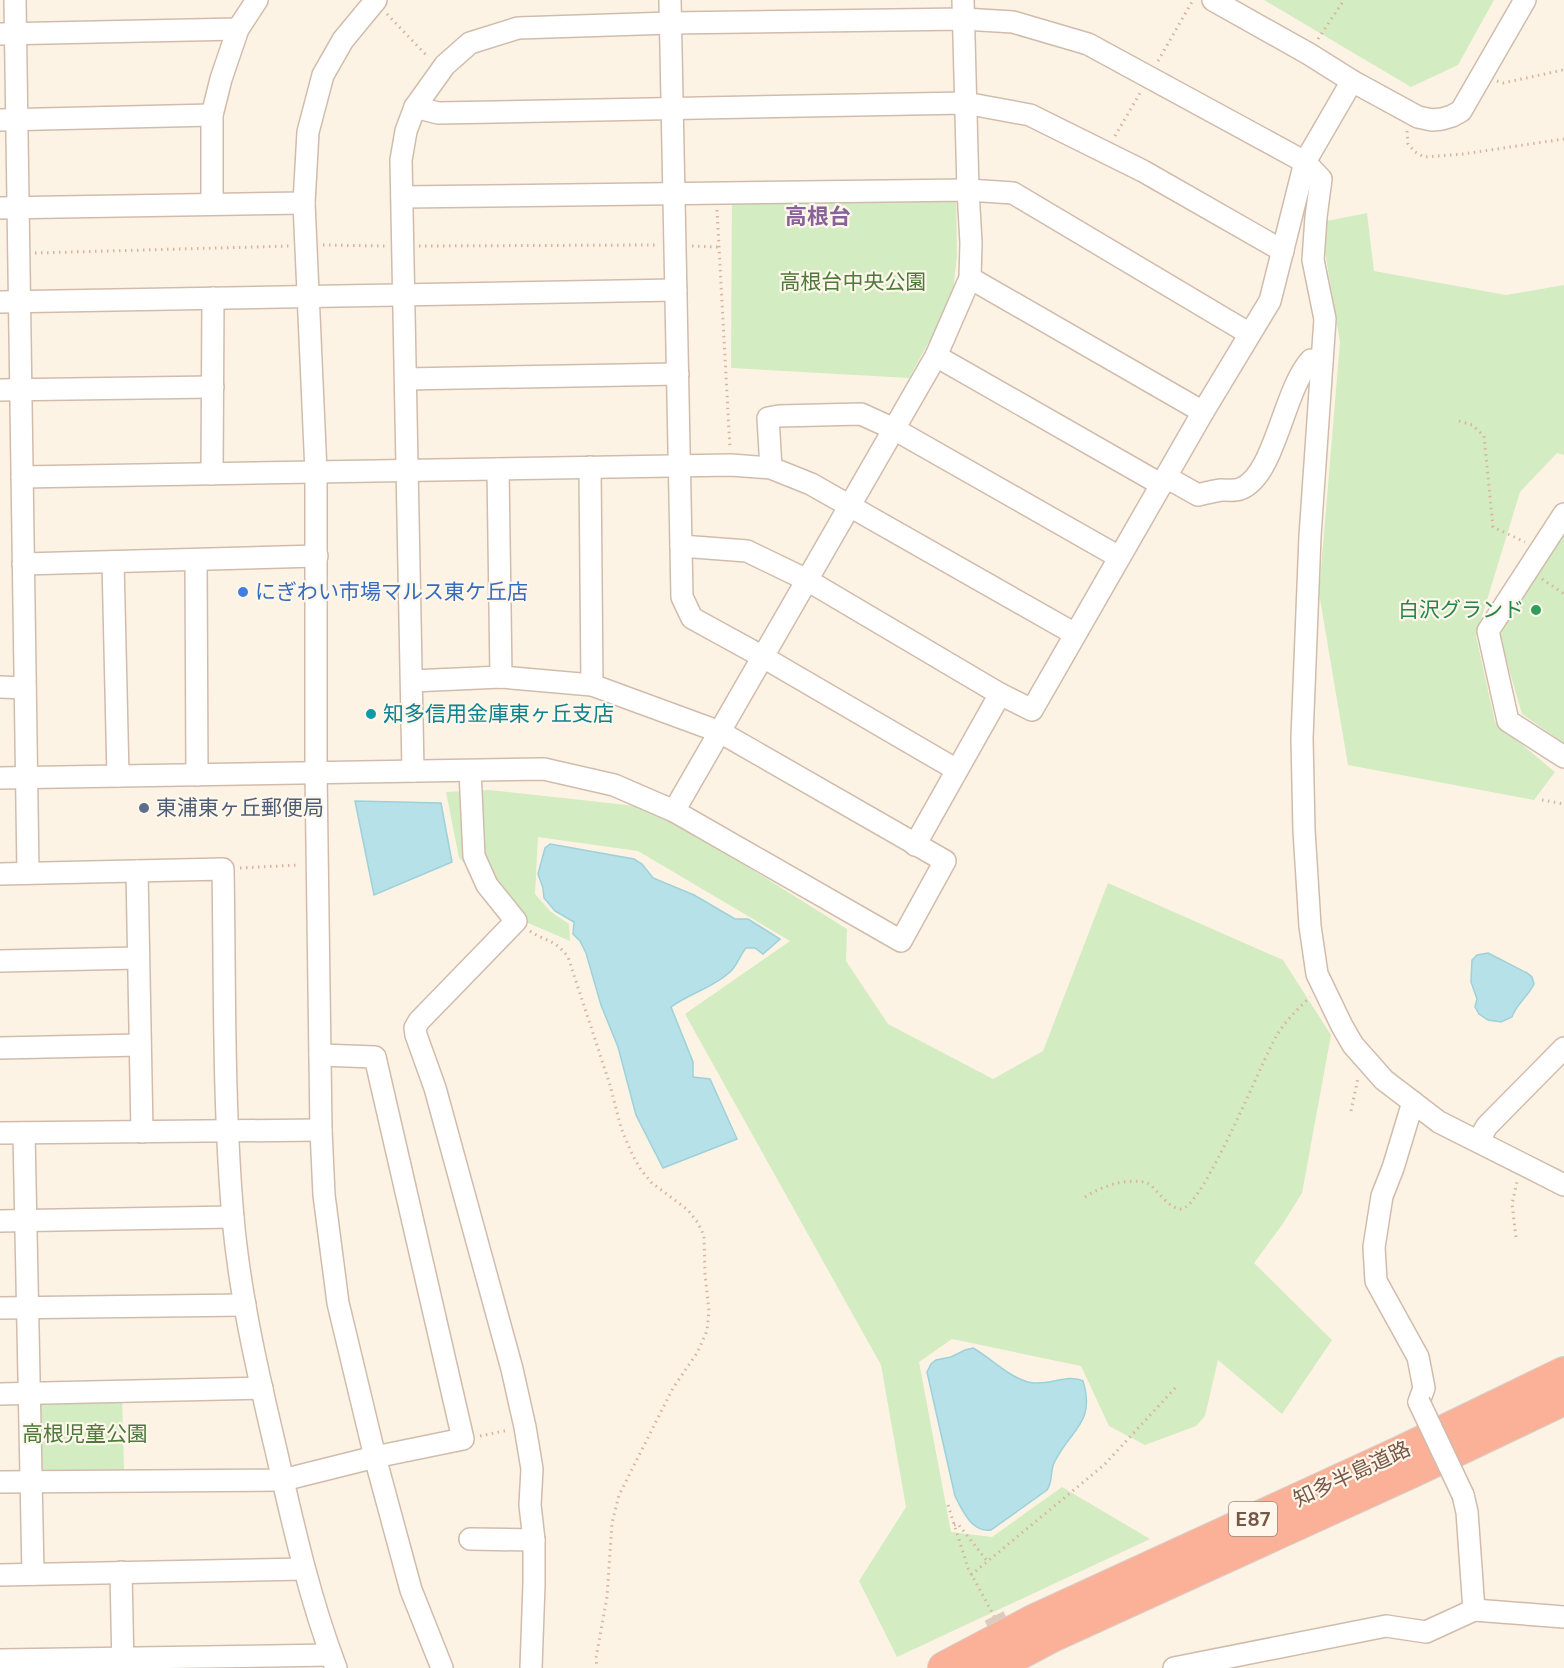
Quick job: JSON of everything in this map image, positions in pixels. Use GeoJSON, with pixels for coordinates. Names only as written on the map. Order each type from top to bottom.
{"type":"FeatureCollection","features":[{"type":"Feature","properties":{"kind":"highway","name":"知多半島道路"},"geometry":{"type":"LineString","coordinates":[[944,1668],[1033,1621],[1401,1452],[1564,1373]]}},
{"type":"Feature","properties":{"kind":"highway","name":"知多半島道路"},"geometry":{"type":"LineString","coordinates":[[992,1668],[1052,1636],[1413,1472],[1564,1399]]}},
{"type":"Feature","properties":{"kind":"street"},"geometry":{"type":"LineString","coordinates":[[15,0],[8,34],[9,208],[20,253],[10,302],[10,390],[22,477],[28,873]]}},
{"type":"Feature","properties":{"kind":"street"},"geometry":{"type":"LineString","coordinates":[[212,204],[212,115],[221,79],[238,29],[256,0]]}},
{"type":"Feature","properties":{"kind":"street"},"geometry":{"type":"LineString","coordinates":[[670,0],[682,597],[692,618],[957,770]]}},
{"type":"Feature","properties":{"kind":"street"},"geometry":{"type":"LineString","coordinates":[[1213,0],[1352,81],[1413,114],[1432,120],[1452,116],[1461,111],[1525,0]]}},
{"type":"Feature","properties":{"kind":"street"},"geometry":{"type":"LineString","coordinates":[[375,1],[343,40],[323,75],[308,132],[304,203],[310,296],[317,556],[316,772],[321,1130],[324,1195],[338,1303],[375,1457],[411,1590],[442,1668]]}},
{"type":"Feature","properties":{"kind":"street"},"geometry":{"type":"LineString","coordinates":[[674,811],[936,357],[970,278],[964,9]]}},
{"type":"Feature","properties":{"kind":"street"},"geometry":{"type":"LineString","coordinates":[[413,771],[401,160],[406,131],[415,107],[440,70],[470,44],[518,28],[964,9],[1088,44],[1305,162],[1321,179],[1313,260],[1325,319],[1310,536],[1302,738],[1304,830],[1310,926],[1317,974],[1353,1045],[1384,1080],[1439,1122],[1564,1185]]}},
{"type":"Feature","properties":{"kind":"street"},"geometry":{"type":"LineString","coordinates":[[8,34],[238,29]]}},
{"type":"Feature","properties":{"kind":"street"},"geometry":{"type":"LineString","coordinates":[[681,546],[747,551],[807,580],[1000,694],[1032,710],[1203,412],[1270,301],[1305,162],[1352,81]]}},
{"type":"Feature","properties":{"kind":"street"},"geometry":{"type":"LineString","coordinates":[[415,107],[438,113],[965,103],[1030,115],[1143,171],[1283,251]]}},
{"type":"Feature","properties":{"kind":"street"},"geometry":{"type":"LineString","coordinates":[[9,120],[212,115]]}},
{"type":"Feature","properties":{"kind":"street"},"geometry":{"type":"LineString","coordinates":[[402,197],[968,190],[1013,192],[1250,334]]}},
{"type":"Feature","properties":{"kind":"street"},"geometry":{"type":"LineString","coordinates":[[9,208],[304,203]]}},
{"type":"Feature","properties":{"kind":"street"},"geometry":{"type":"LineString","coordinates":[[970,278],[1203,412]]}},
{"type":"Feature","properties":{"kind":"street"},"geometry":{"type":"LineString","coordinates":[[10,302],[676,290]]}},
{"type":"Feature","properties":{"kind":"street"},"geometry":{"type":"LineString","coordinates":[[212,474],[213,298]]}},
{"type":"Feature","properties":{"kind":"street"},"geometry":{"type":"LineString","coordinates":[[936,357],[1164,481],[1198,495],[1220,490],[1241,489],[1258,476],[1272,448],[1289,397],[1305,366],[1311,360],[1322,360]]}},
{"type":"Feature","properties":{"kind":"street"},"geometry":{"type":"LineString","coordinates":[[406,379],[678,374]]}},
{"type":"Feature","properties":{"kind":"street"},"geometry":{"type":"LineString","coordinates":[[10,390],[213,387]]}},
{"type":"Feature","properties":{"kind":"street"},"geometry":{"type":"LineString","coordinates":[[771,468],[768,418],[861,414],[894,429],[1119,557]]}},
{"type":"Feature","properties":{"kind":"street"},"geometry":{"type":"LineString","coordinates":[[22,477],[731,465],[771,468],[811,484],[1075,634]]}},
{"type":"Feature","properties":{"kind":"street"},"geometry":{"type":"LineString","coordinates":[[590,468],[592,685]]}},
{"type":"Feature","properties":{"kind":"street"},"geometry":{"type":"LineString","coordinates":[[498,469],[501,677]]}},
{"type":"Feature","properties":{"kind":"street"},"geometry":{"type":"LineString","coordinates":[[1564,514],[1488,631],[1508,721],[1564,757]]}},
{"type":"Feature","properties":{"kind":"street"},"geometry":{"type":"LineString","coordinates":[[24,564],[317,556]]}},
{"type":"Feature","properties":{"kind":"street"},"geometry":{"type":"LineString","coordinates":[[196,560],[197,775]]}},
{"type":"Feature","properties":{"kind":"street"},"geometry":{"type":"LineString","coordinates":[[113,562],[118,776]]}},
{"type":"Feature","properties":{"kind":"street"},"geometry":{"type":"LineString","coordinates":[[0,778],[544,769],[614,785],[674,811],[902,941],[945,861],[720,732],[592,685],[501,677],[412,681]]}},
{"type":"Feature","properties":{"kind":"street"},"geometry":{"type":"LineString","coordinates":[[0,687],[25,688]]}},
{"type":"Feature","properties":{"kind":"street"},"geometry":{"type":"LineString","coordinates":[[915,844],[1000,694]]}},
{"type":"Feature","properties":{"kind":"street"},"geometry":{"type":"LineString","coordinates":[[470,771],[474,856],[487,885],[516,921],[419,1021],[415,1028],[435,1088],[512,1369],[525,1427],[532,1469],[530,1505],[534,1540],[531,1668]]}},
{"type":"Feature","properties":{"kind":"street"},"geometry":{"type":"LineString","coordinates":[[0,874],[223,869],[227,1131],[233,1217],[245,1305],[304,1569],[334,1661],[123,1663],[0,1660]]}},
{"type":"Feature","properties":{"kind":"street"},"geometry":{"type":"LineString","coordinates":[[137,871],[142,1132]]}},
{"type":"Feature","properties":{"kind":"street"},"geometry":{"type":"LineString","coordinates":[[0,961],[138,958]]}},
{"type":"Feature","properties":{"kind":"street"},"geometry":{"type":"LineString","coordinates":[[0,1048],[140,1045]]}},
{"type":"Feature","properties":{"kind":"street"},"geometry":{"type":"LineString","coordinates":[[1478,1141],[1486,1126],[1564,1048]]}},
{"type":"Feature","properties":{"kind":"street"},"geometry":{"type":"LineString","coordinates":[[0,1482],[283,1480],[375,1457],[463,1439],[375,1057],[320,1055]]}},
{"type":"Feature","properties":{"kind":"street"},"geometry":{"type":"LineString","coordinates":[[1413,1102],[1382,1196],[1374,1247],[1376,1281],[1418,1357],[1424,1388],[1419,1402],[1463,1495],[1467,1512],[1474,1610]]}},
{"type":"Feature","properties":{"kind":"street"},"geometry":{"type":"LineString","coordinates":[[0,1133],[321,1130]]}},
{"type":"Feature","properties":{"kind":"street"},"geometry":{"type":"LineString","coordinates":[[24,1133],[33,1574]]}},
{"type":"Feature","properties":{"kind":"street"},"geometry":{"type":"LineString","coordinates":[[0,1221],[233,1217]]}},
{"type":"Feature","properties":{"kind":"street"},"geometry":{"type":"LineString","coordinates":[[0,1308],[245,1305]]}},
{"type":"Feature","properties":{"kind":"street"},"geometry":{"type":"LineString","coordinates":[[0,1394],[262,1389]]}},
{"type":"Feature","properties":{"kind":"street"},"geometry":{"type":"LineString","coordinates":[[470,1539],[534,1540]]}},
{"type":"Feature","properties":{"kind":"street"},"geometry":{"type":"LineString","coordinates":[[0,1575],[304,1569]]}},
{"type":"Feature","properties":{"kind":"street"},"geometry":{"type":"LineString","coordinates":[[121,1572],[123,1663]]}},
{"type":"Feature","properties":{"kind":"street"},"geometry":{"type":"LineString","coordinates":[[1174,1668],[1222,1664],[1386,1626],[1426,1632],[1474,1610],[1564,1617]]}},
{"type":"Feature","properties":{"kind":"path"},"geometry":{"type":"LineString","coordinates":[[1309,54],[1344,0]]}},
{"type":"Feature","properties":{"kind":"path"},"geometry":{"type":"LineString","coordinates":[[375,1],[440,70]]}},
{"type":"Feature","properties":{"kind":"path"},"geometry":{"type":"LineString","coordinates":[[1482,76],[1503,82],[1563,70]]}},
{"type":"Feature","properties":{"kind":"path"},"geometry":{"type":"LineString","coordinates":[[1413,114],[1406,134],[1408,144],[1424,157],[1463,154],[1564,139]]}},
{"type":"Feature","properties":{"kind":"path"},"geometry":{"type":"LineString","coordinates":[[716,193],[731,465]]}},
{"type":"Feature","properties":{"kind":"path"},"geometry":{"type":"LineString","coordinates":[[319,245],[719,247]]}},
{"type":"Feature","properties":{"kind":"path"},"geometry":{"type":"LineString","coordinates":[[20,253],[294,246]]}},
{"type":"Feature","properties":{"kind":"path"},"geometry":{"type":"LineString","coordinates":[[1459,421],[1479,430],[1485,442],[1493,527],[1542,549]]}},
{"type":"Feature","properties":{"kind":"path"},"geometry":{"type":"LineString","coordinates":[[1528,569],[1564,594]]}},
{"type":"Feature","properties":{"kind":"path"},"geometry":{"type":"LineString","coordinates":[[1542,800],[1564,804]]}},
{"type":"Feature","properties":{"kind":"path"},"geometry":{"type":"LineString","coordinates":[[223,869],[298,865]]}},
{"type":"Feature","properties":{"kind":"path"},"geometry":{"type":"LineString","coordinates":[[516,921],[539,937],[552,941],[568,957],[610,1085],[621,1128],[632,1154],[652,1183],[688,1210],[698,1223],[706,1247],[705,1274],[709,1311],[707,1331],[697,1353],[673,1388],[619,1496],[612,1523],[607,1597],[596,1658],[597,1668]]}},
{"type":"Feature","properties":{"kind":"path"},"geometry":{"type":"LineString","coordinates":[[1085,1197],[1119,1182],[1146,1182],[1171,1205],[1179,1209],[1186,1208],[1216,1164],[1278,1034],[1298,1008],[1314,993],[1324,988]]}},
{"type":"Feature","properties":{"kind":"path"},"geometry":{"type":"LineString","coordinates":[[1351,1111],[1353,1095],[1362,1067],[1368,1062]]}},
{"type":"Feature","properties":{"kind":"path"},"geometry":{"type":"LineString","coordinates":[[1516,1237],[1513,1198],[1525,1164]]}},
{"type":"Feature","properties":{"kind":"path"},"geometry":{"type":"LineString","coordinates":[[971,1575],[1104,1465],[1177,1386]]}},
{"type":"Feature","properties":{"kind":"path"},"geometry":{"type":"LineString","coordinates":[[463,1439],[525,1427]]}},
{"type":"Feature","properties":{"kind":"path"},"geometry":{"type":"LineString","coordinates":[[948,1505],[971,1575],[994,1616]]}},
{"type":"Feature","properties":{"kind":"path"},"geometry":{"type":"LineString","coordinates":[[954,1524],[958,1524],[988,1562]]}},
{"type":"Feature","properties":{"kind":"green space"},"geometry":{"type":"Polygon","coordinates":[[[1264,0],[1494,0],[1458,65],[1411,87],[1264,0]]]}},
{"type":"Feature","properties":{"kind":"green space","name":"高根台中央公園"},"geometry":{"type":"Polygon","coordinates":[[[732,189],[956,189],[957,256],[952,300],[909,378],[731,368],[732,189]]]}},
{"type":"Feature","properties":{"kind":"green space"},"geometry":{"type":"Polygon","coordinates":[[[1367,213],[1374,271],[1506,295],[1564,285],[1564,455],[1557,453],[1520,492],[1476,636],[1495,722],[1555,772],[1534,800],[1348,765],[1319,593],[1340,342],[1324,246],[1327,221],[1367,213]]]}},
{"type":"Feature","properties":{"kind":"green space","name":"白沢グランド"},"geometry":{"type":"Polygon","coordinates":[[[1564,511],[1564,743],[1522,714],[1500,638],[1516,583],[1564,511]]]}},
{"type":"Feature","properties":{"kind":"green space"},"geometry":{"type":"Polygon","coordinates":[[[489,790],[654,808],[847,929],[846,961],[888,1024],[993,1079],[1043,1051],[1108,883],[1283,960],[1331,1035],[1302,1193],[1254,1263],[1332,1340],[1282,1414],[1218,1360],[1205,1416],[1196,1426],[1145,1445],[1109,1426],[1081,1366],[952,1339],[919,1362],[951,1532],[992,1537],[1062,1487],[1150,1539],[897,1657],[859,1581],[906,1507],[881,1365],[685,1014],[790,941],[638,851],[538,837],[535,894],[551,912],[569,924],[570,941],[528,923],[459,858],[446,792],[489,790]]]}},
{"type":"Feature","properties":{"kind":"green space","name":"高根児童公園"},"geometry":{"type":"Polygon","coordinates":[[[122,1395],[124,1470],[42,1471],[37,1399],[122,1395]]]}},
{"type":"Feature","properties":{"kind":"water"},"geometry":{"type":"Polygon","coordinates":[[[355,801],[441,803],[452,862],[374,895],[355,801]]]}},
{"type":"Feature","properties":{"kind":"water"},"geometry":{"type":"Polygon","coordinates":[[[550,844],[634,859],[642,864],[653,878],[694,895],[735,919],[748,919],[780,939],[763,954],[755,948],[746,948],[732,970],[723,978],[671,1007],[693,1062],[693,1077],[710,1079],[737,1139],[663,1168],[636,1115],[618,1047],[601,1005],[586,953],[580,941],[573,934],[574,922],[555,911],[544,898],[538,874],[545,848],[550,844]]]}},
{"type":"Feature","properties":{"kind":"water"},"geometry":{"type":"Polygon","coordinates":[[[1488,953],[1527,973],[1532,977],[1534,984],[1512,1017],[1501,1022],[1488,1020],[1479,1014],[1475,1007],[1477,999],[1471,982],[1472,960],[1477,955],[1488,953]]]}},
{"type":"Feature","properties":{"kind":"water"},"geometry":{"type":"Polygon","coordinates":[[[973,1348],[1013,1376],[1028,1382],[1043,1383],[1070,1378],[1083,1381],[1086,1395],[1084,1417],[1060,1451],[1054,1463],[1047,1490],[991,1530],[978,1528],[973,1524],[964,1514],[955,1496],[927,1372],[936,1360],[973,1348]]]}},
{"type":"Feature","properties":{"kind":"tunnel"},"geometry":{"type":"LineString","coordinates":[[994,1616],[1009,1646]]}},
{"type":"Feature","properties":{"kind":"place","name":"にぎわい市場マルス東ケ丘店"},"geometry":{"type":"Point","coordinates":[243,592]}},
{"type":"Feature","properties":{"kind":"place","name":"白沢グランド"},"geometry":{"type":"Point","coordinates":[1536,610]}},
{"type":"Feature","properties":{"kind":"place","name":"知多信用金庫東ヶ丘支店"},"geometry":{"type":"Point","coordinates":[371,714]}},
{"type":"Feature","properties":{"kind":"place","name":"東浦東ヶ丘郵便局"},"geometry":{"type":"Point","coordinates":[144,808]}},
{"type":"Feature","properties":{"kind":"district","name":"高根台"},"geometry":{"type":"Point","coordinates":[818,216]}}]}
